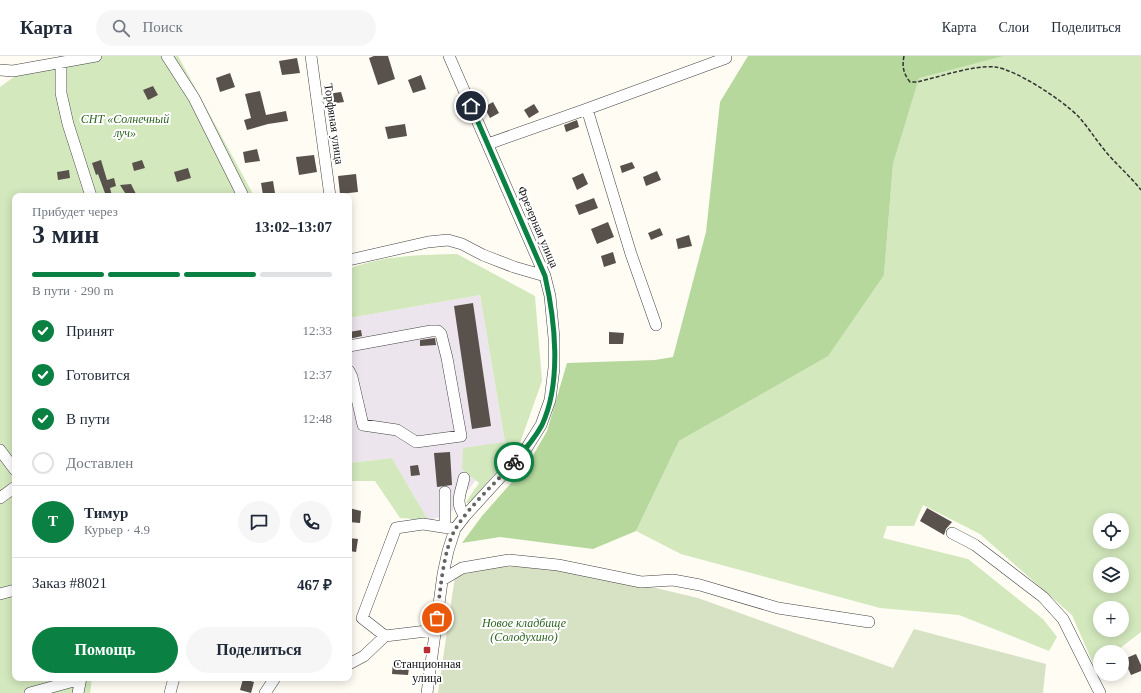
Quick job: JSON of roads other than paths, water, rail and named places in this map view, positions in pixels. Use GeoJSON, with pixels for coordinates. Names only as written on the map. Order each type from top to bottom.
{"type":"FeatureCollection","features":[{"type":"Feature","properties":{"kind":"street"},"geometry":{"type":"LineString","coordinates":[[0,70],[13,71],[96,56]]}},
{"type":"Feature","properties":{"kind":"street"},"geometry":{"type":"LineString","coordinates":[[167,56],[194,98],[242,193]]}},
{"type":"Feature","properties":{"kind":"street","name":"Торфяная улица"},"geometry":{"type":"LineString","coordinates":[[311,56],[330,193]]}},
{"type":"Feature","properties":{"kind":"street","name":"Фрезерная улица"},"geometry":{"type":"LineString","coordinates":[[449,56],[545,276],[550,296],[554,338],[554,368],[548,406],[542,425],[526,449],[465,516],[450,529]]}},
{"type":"Feature","properties":{"kind":"street"},"geometry":{"type":"LineString","coordinates":[[488,144],[726,58]]}},
{"type":"Feature","properties":{"kind":"street"},"geometry":{"type":"LineString","coordinates":[[61,62],[61,93],[68,124],[90,193]]}},
{"type":"Feature","properties":{"kind":"street"},"geometry":{"type":"LineString","coordinates":[[587,109],[631,254],[656,325]]}},
{"type":"Feature","properties":{"kind":"street"},"geometry":{"type":"LineString","coordinates":[[352,259],[428,242],[448,240],[462,244],[483,255],[514,267],[545,276]]}},
{"type":"Feature","properties":{"kind":"street"},"geometry":{"type":"LineString","coordinates":[[352,345],[438,331],[441,334],[447,358],[462,436],[416,442],[397,430],[363,425],[352,377]]}},
{"type":"Feature","properties":{"kind":"street"},"geometry":{"type":"LineString","coordinates":[[0,450],[12,466]]}},
{"type":"Feature","properties":{"kind":"street"},"geometry":{"type":"LineString","coordinates":[[464,478],[458,504],[460,510],[465,516]]}},
{"type":"Feature","properties":{"kind":"street"},"geometry":{"type":"LineString","coordinates":[[0,498],[12,489]]}},
{"type":"Feature","properties":{"kind":"street"},"geometry":{"type":"LineString","coordinates":[[427,693],[442,580],[448,551],[450,529],[446,492]]}},
{"type":"Feature","properties":{"kind":"street"},"geometry":{"type":"LineString","coordinates":[[385,636],[362,618],[396,528],[423,524],[450,529]]}},
{"type":"Feature","properties":{"kind":"street"},"geometry":{"type":"LineString","coordinates":[[952,533],[976,545],[1042,597],[1063,619],[1100,693]]}},
{"type":"Feature","properties":{"kind":"street"},"geometry":{"type":"LineString","coordinates":[[442,580],[462,568],[509,560],[558,565],[641,582],[673,580],[700,585],[778,608],[869,622]]}},
{"type":"Feature","properties":{"kind":"street"},"geometry":{"type":"LineString","coordinates":[[0,594],[12,591]]}},
{"type":"Feature","properties":{"kind":"street"},"geometry":{"type":"LineString","coordinates":[[352,662],[364,656],[385,636],[435,630]]}},
{"type":"Feature","properties":{"kind":"street"},"geometry":{"type":"LineString","coordinates":[[30,693],[71,681]]}},
{"type":"Feature","properties":{"kind":"street"},"geometry":{"type":"LineString","coordinates":[[78,693],[80,681]]}},
{"type":"Feature","properties":{"kind":"street"},"geometry":{"type":"LineString","coordinates":[[170,693],[173,681]]}},
{"type":"Feature","properties":{"kind":"street"},"geometry":{"type":"LineString","coordinates":[[264,693],[273,681]]}},
{"type":"Feature","properties":{"kind":"place","name":"Станционная улица"},"geometry":{"type":"Point","coordinates":[427,650]}},
{"type":"Feature","properties":{"kind":"park label","name":"СНТ «Солнечный луч»"},"geometry":{"type":"Point","coordinates":[125,126]}},
{"type":"Feature","properties":{"kind":"park label","name":"Новое кладбище (Солодухино)"},"geometry":{"type":"Point","coordinates":[524,630]}}]}
